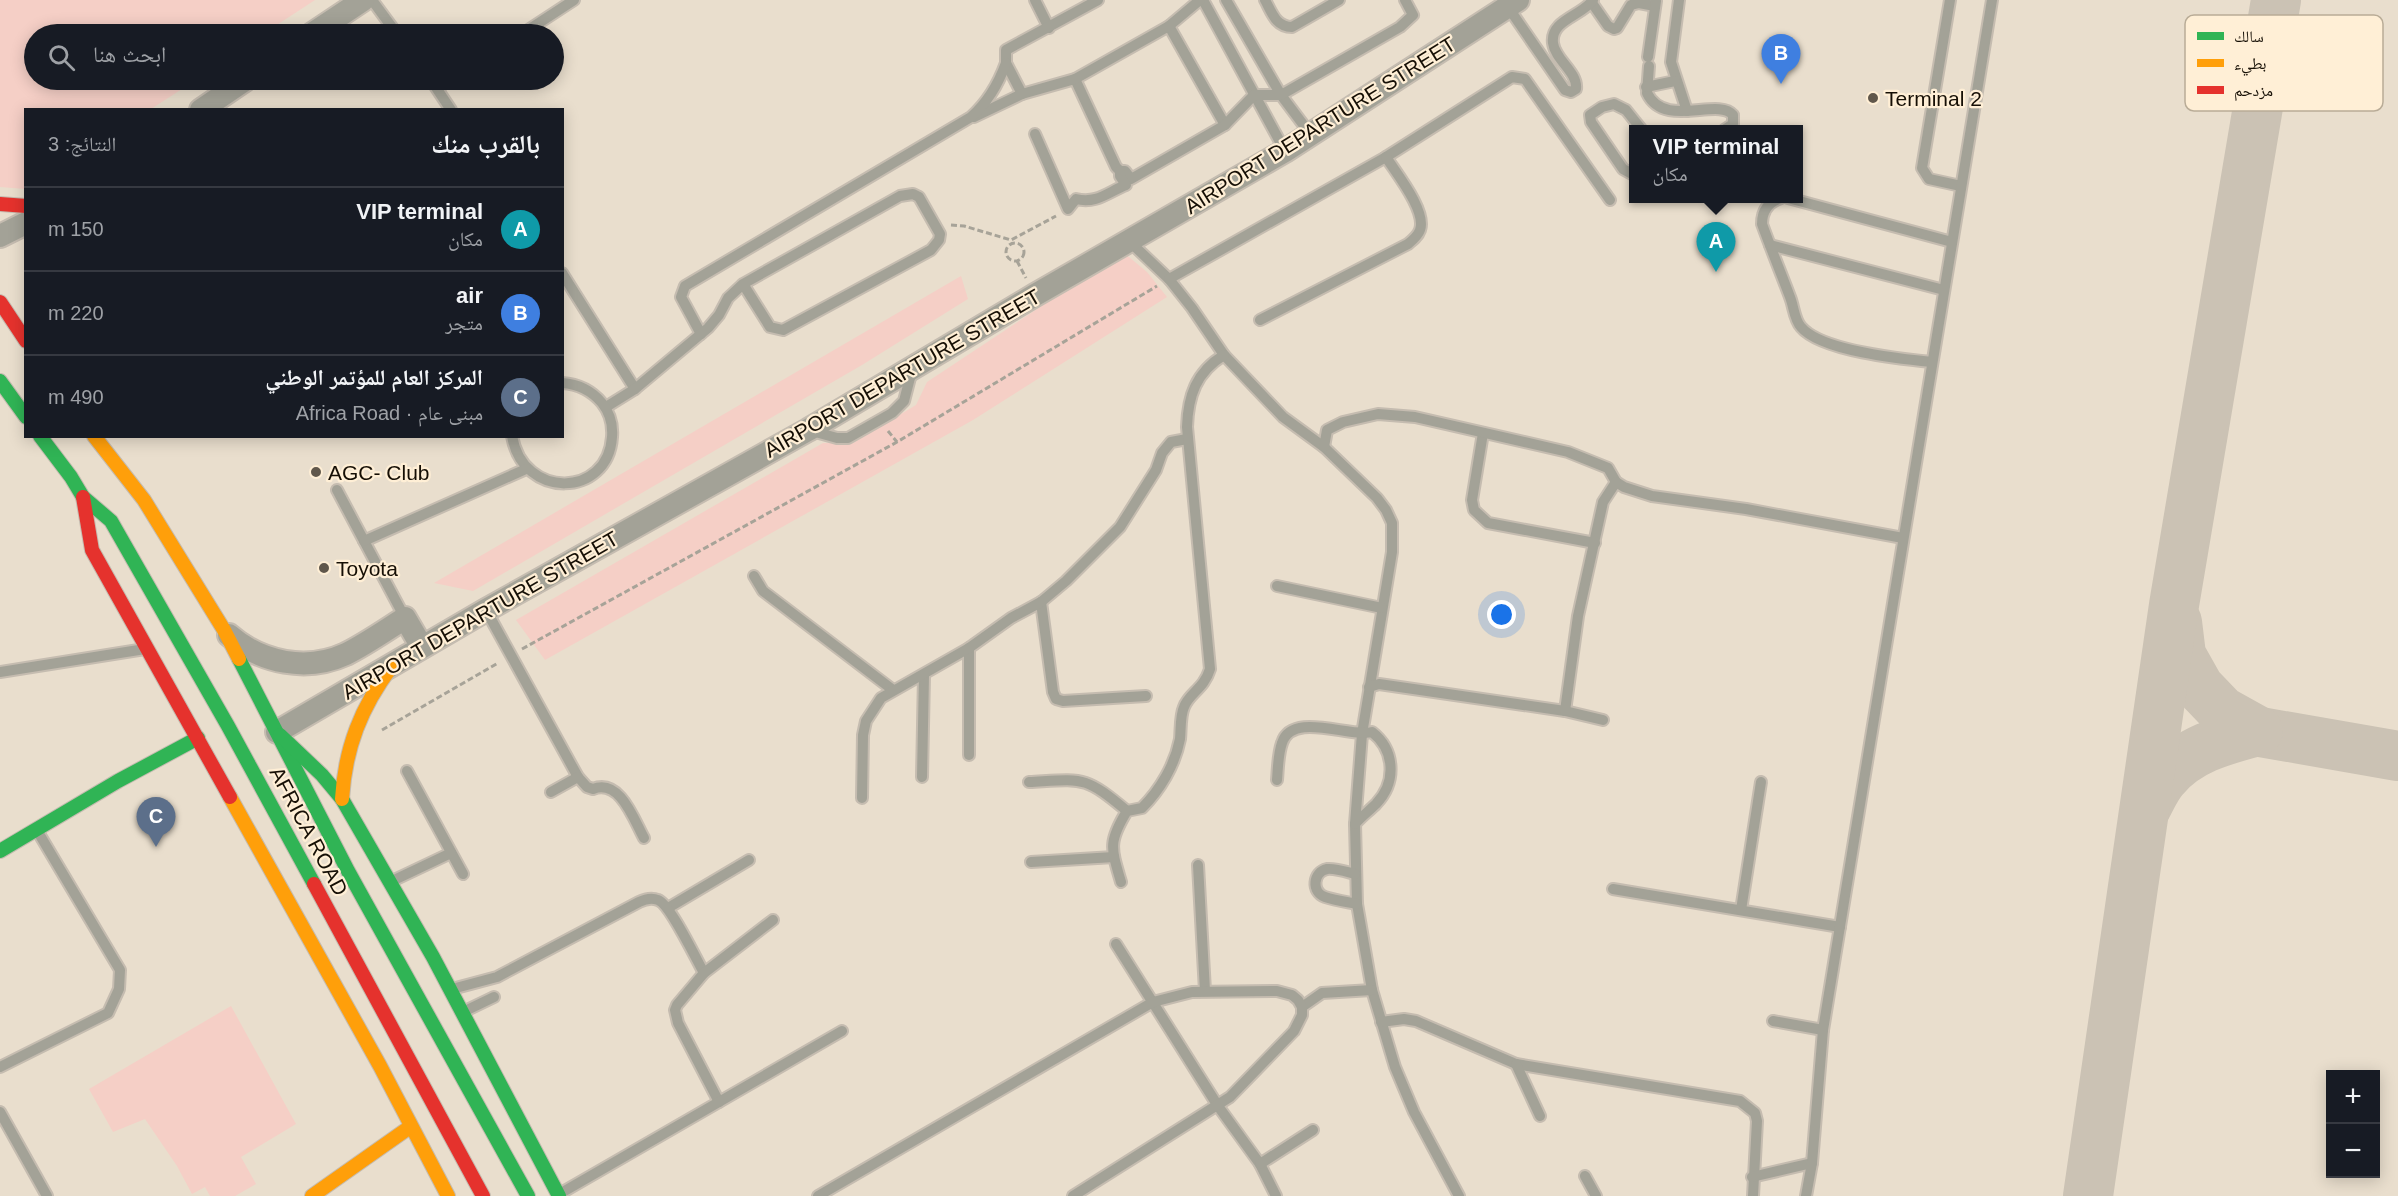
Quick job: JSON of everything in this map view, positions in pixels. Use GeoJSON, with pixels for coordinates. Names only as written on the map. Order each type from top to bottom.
{"type":"FeatureCollection","features":[{"type":"Feature","properties":{"kind":"main road"},"geometry":{"type":"LineString","coordinates":[[0,204],[24,206]]}},
{"type":"Feature","properties":{"kind":"main road"},"geometry":{"type":"LineString","coordinates":[[1,307],[24,338]]}},
{"type":"Feature","properties":{"kind":"main road"},"geometry":{"type":"LineString","coordinates":[[0,381],[24,414]]}},
{"type":"Feature","properties":{"kind":"main road","name":"AFRICA ROAD"},"geometry":{"type":"LineString","coordinates":[[45,438],[83,497],[111,521],[247,749],[483,1196]]}},
{"type":"Feature","properties":{"kind":"main road","name":"AFRICA ROAD"},"geometry":{"type":"LineString","coordinates":[[96,438],[144,500],[224,630],[273,735],[528,1196]]}},
{"type":"Feature","properties":{"kind":"main road","name":"AFRICA ROAD"},"geometry":{"type":"LineString","coordinates":[[83,497],[92,550],[380,1066],[448,1196]]}},
{"type":"Feature","properties":{"kind":"main road"},"geometry":{"type":"LineString","coordinates":[[342,799],[344,766],[354,728],[364,705],[392,666]]}},
{"type":"Feature","properties":{"kind":"main road","name":"AFRICA ROAD"},"geometry":{"type":"LineString","coordinates":[[273,735],[322,775],[342,799],[450,989],[559,1195]]}},
{"type":"Feature","properties":{"kind":"main road"},"geometry":{"type":"LineString","coordinates":[[0,851],[118,781],[198,738]]}},
{"type":"Feature","properties":{"kind":"main road"},"geometry":{"type":"LineString","coordinates":[[312,1196],[410,1127]]}},
{"type":"Feature","properties":{"kind":"street"},"geometry":{"type":"LineString","coordinates":[[327,24],[363,0]]}},
{"type":"Feature","properties":{"kind":"street","name":"AIRPORT DEPARTURE STREET"},"geometry":{"type":"LineString","coordinates":[[273,735],[486,610],[808,430],[1285,151],[1513,3]]}},
{"type":"Feature","properties":{"kind":"street"},"geometry":{"type":"LineString","coordinates":[[204,108],[230,90]]}},
{"type":"Feature","properties":{"kind":"street"},"geometry":{"type":"LineString","coordinates":[[0,236],[24,224]]}},
{"type":"Feature","properties":{"kind":"street"},"geometry":{"type":"LineString","coordinates":[[224,630],[240,645],[260,655],[280,662],[302,664],[324,661],[345,654],[405,618],[422,647]]}},
{"type":"Feature","properties":{"kind":"lane"},"geometry":{"type":"LineString","coordinates":[[372,0],[390,24]]}},
{"type":"Feature","properties":{"kind":"lane"},"geometry":{"type":"LineString","coordinates":[[537,24],[574,0]]}},
{"type":"Feature","properties":{"kind":"lane"},"geometry":{"type":"LineString","coordinates":[[1035,0],[1049,28]]}},
{"type":"Feature","properties":{"kind":"lane"},"geometry":{"type":"LineString","coordinates":[[1022,94],[1006,63],[1005,54],[1010,47],[1098,0]]}},
{"type":"Feature","properties":{"kind":"lane"},"geometry":{"type":"LineString","coordinates":[[701,334],[681,297],[685,286],[971,117],[1022,94],[1075,79],[1169,26],[1202,0],[1285,151]]}},
{"type":"Feature","properties":{"kind":"lane"},"geometry":{"type":"LineString","coordinates":[[1226,0],[1281,95],[1311,135]]}},
{"type":"Feature","properties":{"kind":"lane"},"geometry":{"type":"LineString","coordinates":[[1265,0],[1279,24],[1292,27],[1339,0]]}},
{"type":"Feature","properties":{"kind":"lane"},"geometry":{"type":"LineString","coordinates":[[1120,171],[1125,171],[1131,180],[1225,125],[1254,95],[1281,95],[1400,27],[1413,15],[1405,0]]}},
{"type":"Feature","properties":{"kind":"lane"},"geometry":{"type":"LineString","coordinates":[[1680,0],[1671,62],[1675,81],[1687,111]]}},
{"type":"Feature","properties":{"kind":"lane"},"geometry":{"type":"LineString","coordinates":[[1950,0],[1922,168],[1929,179],[1961,186]]}},
{"type":"Feature","properties":{"kind":"lane"},"geometry":{"type":"LineString","coordinates":[[1806,1196],[1812,1163],[1823,1030],[1992,0]]}},
{"type":"Feature","properties":{"kind":"lane"},"geometry":{"type":"LineString","coordinates":[[1513,3],[1565,90],[1571,92],[1576,88],[1576,82],[1553,46],[1556,28],[1592,1],[1608,26],[1614,29],[1620,24],[1631,5],[1656,3],[1646,87],[1650,100],[1663,108],[1687,111],[1721,109],[1730,111],[1733,115],[1730,125]]}},
{"type":"Feature","properties":{"kind":"lane"},"geometry":{"type":"LineString","coordinates":[[1169,26],[1225,125]]}},
{"type":"Feature","properties":{"kind":"lane"},"geometry":{"type":"LineString","coordinates":[[971,117],[989,98],[1006,63]]}},
{"type":"Feature","properties":{"kind":"lane"},"geometry":{"type":"LineString","coordinates":[[1169,279],[1386,157],[1506,80],[1519,76],[1529,85],[1610,200]]}},
{"type":"Feature","properties":{"kind":"lane"},"geometry":{"type":"LineString","coordinates":[[1035,134],[1068,209],[1076,199],[1083,201],[1104,197],[1126,185],[1075,79]]}},
{"type":"Feature","properties":{"kind":"lane"},"geometry":{"type":"LineString","coordinates":[[1646,87],[1675,81]]}},
{"type":"Feature","properties":{"kind":"lane"},"geometry":{"type":"LineString","coordinates":[[438,90],[450,108]]}},
{"type":"Feature","properties":{"kind":"lane"},"geometry":{"type":"LineString","coordinates":[[1629,172],[1623,169],[1591,122],[1590,115],[1602,107],[1614,104],[1626,110],[1639,125]]}},
{"type":"Feature","properties":{"kind":"lane"},"geometry":{"type":"LineString","coordinates":[[1386,157],[1396,176]]}},
{"type":"Feature","properties":{"kind":"lane"},"geometry":{"type":"LineString","coordinates":[[1260,320],[1408,244],[1415,238],[1420,230],[1420,211],[1386,157]]}},
{"type":"Feature","properties":{"kind":"lane"},"geometry":{"type":"LineString","coordinates":[[606,407],[635,389],[701,334],[714,322],[729,298],[743,284],[906,194],[919,197],[937,228],[939,240],[931,250],[783,330],[770,327],[743,284]]}},
{"type":"Feature","properties":{"kind":"lane"},"geometry":{"type":"LineString","coordinates":[[1803,202],[1952,242]]}},
{"type":"Feature","properties":{"kind":"lane"},"geometry":{"type":"LineString","coordinates":[[1770,203],[1762,218],[1796,320],[1807,333],[1858,351],[1932,362]]}},
{"type":"Feature","properties":{"kind":"lane"},"geometry":{"type":"LineString","coordinates":[[1128,241],[1169,279],[1224,355],[1283,417],[1324,447],[1377,498],[1392,523],[1392,552],[1362,734],[1354,824],[1357,904],[1372,990],[1395,1067],[1414,1112],[1459,1196]]}},
{"type":"Feature","properties":{"kind":"lane"},"geometry":{"type":"LineString","coordinates":[[1770,245],[1944,290]]}},
{"type":"Feature","properties":{"kind":"lane"},"geometry":{"type":"LineString","coordinates":[[564,276],[635,389]]}},
{"type":"Feature","properties":{"kind":"lane"},"geometry":{"type":"LineString","coordinates":[[1127,811],[1142,808],[1159,788],[1179,742],[1183,708],[1201,688],[1210,669],[1187,439],[1189,404],[1195,386],[1209,364],[1224,355]]}},
{"type":"Feature","properties":{"kind":"lane"},"geometry":{"type":"LineString","coordinates":[[513,438],[519,459],[526,469],[542,479],[559,484],[577,481],[594,473],[605,459],[612,443],[613,430],[606,407],[589,390],[564,383]]}},
{"type":"Feature","properties":{"kind":"lane"},"geometry":{"type":"LineString","coordinates":[[1324,447],[1327,430],[1343,422],[1378,414],[1415,417],[1586,458],[1608,468],[1616,482],[1624,488],[1652,496],[1746,508],[1903,538]]}},
{"type":"Feature","properties":{"kind":"lane"},"geometry":{"type":"LineString","coordinates":[[1483,433],[1472,500],[1474,510],[1480,517],[1498,525],[1595,543]]}},
{"type":"Feature","properties":{"kind":"lane"},"geometry":{"type":"LineString","coordinates":[[861,798],[863,735],[866,721],[881,698],[969,648],[1011,618],[1041,602],[1066,581],[1120,527],[1156,470],[1162,453],[1171,442],[1187,439]]}},
{"type":"Feature","properties":{"kind":"lane"},"geometry":{"type":"LineString","coordinates":[[364,541],[526,469]]}},
{"type":"Feature","properties":{"kind":"lane"},"geometry":{"type":"LineString","coordinates":[[1565,711],[1578,616],[1603,502],[1616,482]]}},
{"type":"Feature","properties":{"kind":"lane"},"geometry":{"type":"LineString","coordinates":[[337,489],[405,618]]}},
{"type":"Feature","properties":{"kind":"lane"},"geometry":{"type":"LineString","coordinates":[[754,576],[763,591],[893,690]]}},
{"type":"Feature","properties":{"kind":"lane"},"geometry":{"type":"LineString","coordinates":[[1277,586],[1382,608]]}},
{"type":"Feature","properties":{"kind":"lane"},"geometry":{"type":"LineString","coordinates":[[1041,602],[1053,692],[1056,699],[1063,701],[1146,696]]}},
{"type":"Feature","properties":{"kind":"lane"},"geometry":{"type":"LineString","coordinates":[[486,610],[578,777],[587,787],[606,788],[618,795],[644,838]]}},
{"type":"Feature","properties":{"kind":"lane"},"geometry":{"type":"LineString","coordinates":[[0,672],[147,648]]}},
{"type":"Feature","properties":{"kind":"lane"},"geometry":{"type":"LineString","coordinates":[[969,648],[969,755]]}},
{"type":"Feature","properties":{"kind":"lane"},"geometry":{"type":"LineString","coordinates":[[922,777],[924,675]]}},
{"type":"Feature","properties":{"kind":"lane"},"geometry":{"type":"LineString","coordinates":[[1369,687],[1379,684],[1565,711],[1603,720]]}},
{"type":"Feature","properties":{"kind":"lane"},"geometry":{"type":"LineString","coordinates":[[1277,780],[1281,743],[1296,728],[1321,726],[1362,734],[1372,732],[1382,740],[1388,751],[1390,771],[1385,792],[1377,803],[1354,824]]}},
{"type":"Feature","properties":{"kind":"lane"},"geometry":{"type":"LineString","coordinates":[[407,771],[463,874]]}},
{"type":"Feature","properties":{"kind":"lane"},"geometry":{"type":"LineString","coordinates":[[551,792],[578,777]]}},
{"type":"Feature","properties":{"kind":"lane"},"geometry":{"type":"LineString","coordinates":[[1029,782],[1072,780],[1087,782],[1101,789],[1127,811]]}},
{"type":"Feature","properties":{"kind":"lane"},"geometry":{"type":"LineString","coordinates":[[1741,910],[1761,782]]}},
{"type":"Feature","properties":{"kind":"lane"},"geometry":{"type":"LineString","coordinates":[[1121,882],[1112,848],[1127,811]]}},
{"type":"Feature","properties":{"kind":"lane"},"geometry":{"type":"LineString","coordinates":[[0,1067],[108,1013],[119,989],[120,970],[37,831]]}},
{"type":"Feature","properties":{"kind":"lane"},"geometry":{"type":"LineString","coordinates":[[391,882],[452,853]]}},
{"type":"Feature","properties":{"kind":"lane"},"geometry":{"type":"LineString","coordinates":[[1031,862],[1114,857]]}},
{"type":"Feature","properties":{"kind":"lane"},"geometry":{"type":"LineString","coordinates":[[668,908],[749,860]]}},
{"type":"Feature","properties":{"kind":"lane"},"geometry":{"type":"LineString","coordinates":[[1197,865],[1205,991]]}},
{"type":"Feature","properties":{"kind":"lane"},"geometry":{"type":"LineString","coordinates":[[1355,874],[1330,868],[1322,871],[1315,885],[1318,892],[1325,897],[1357,904]]}},
{"type":"Feature","properties":{"kind":"lane"},"geometry":{"type":"LineString","coordinates":[[1613,888],[1840,927]]}},
{"type":"Feature","properties":{"kind":"lane"},"geometry":{"type":"LineString","coordinates":[[450,989],[497,977],[645,899],[658,900],[668,908],[704,973]]}},
{"type":"Feature","properties":{"kind":"lane"},"geometry":{"type":"LineString","coordinates":[[719,1102],[676,1017],[675,1010],[680,999],[704,973],[773,920]]}},
{"type":"Feature","properties":{"kind":"lane"},"geometry":{"type":"LineString","coordinates":[[1116,944],[1218,1106],[1260,1164],[1276,1196]]}},
{"type":"Feature","properties":{"kind":"lane"},"geometry":{"type":"LineString","coordinates":[[1302,1007],[1322,993],[1372,990]]}},
{"type":"Feature","properties":{"kind":"lane"},"geometry":{"type":"LineString","coordinates":[[818,1196],[1153,1002],[1179,994],[1205,991],[1285,992],[1292,995],[1302,1007],[1300,1024],[1242,1087],[1218,1106],[1073,1196]]}},
{"type":"Feature","properties":{"kind":"lane"},"geometry":{"type":"LineString","coordinates":[[462,1013],[494,997]]}},
{"type":"Feature","properties":{"kind":"lane"},"geometry":{"type":"LineString","coordinates":[[1380,1022],[1404,1019],[1416,1021],[1516,1064],[1740,1101],[1755,1113],[1757,1121],[1752,1177],[1753,1196]]}},
{"type":"Feature","properties":{"kind":"lane"},"geometry":{"type":"LineString","coordinates":[[1773,1021],[1823,1030]]}},
{"type":"Feature","properties":{"kind":"lane"},"geometry":{"type":"LineString","coordinates":[[559,1195],[842,1031]]}},
{"type":"Feature","properties":{"kind":"lane"},"geometry":{"type":"LineString","coordinates":[[1516,1064],[1540,1116]]}},
{"type":"Feature","properties":{"kind":"lane"},"geometry":{"type":"LineString","coordinates":[[0,1112],[47,1196]]}},
{"type":"Feature","properties":{"kind":"lane"},"geometry":{"type":"LineString","coordinates":[[1260,1164],[1313,1130]]}},
{"type":"Feature","properties":{"kind":"lane"},"geometry":{"type":"LineString","coordinates":[[1752,1177],[1812,1163]]}},
{"type":"Feature","properties":{"kind":"lane"},"geometry":{"type":"LineString","coordinates":[[1585,1176],[1596,1196]]}},
{"type":"Feature","properties":{"kind":"path"},"geometry":{"type":"LineString","coordinates":[[937,228],[951,225],[964,226],[1012,242],[1019,243],[1024,250],[1024,255],[1013,262],[1006,256],[1007,247],[1012,242],[1068,209]]}},
{"type":"Feature","properties":{"kind":"path"},"geometry":{"type":"LineString","coordinates":[[377,733],[510,655],[897,442],[1169,279]]}},
{"type":"Feature","properties":{"kind":"shaded area"},"geometry":{"type":"Polygon","coordinates":[[[0,0],[315,0],[278,24],[24,24],[24,90],[180,90],[153,108],[24,108],[24,189],[0,187],[0,0]]]}},
{"type":"Feature","properties":{"kind":"shaded area"},"geometry":{"type":"Polygon","coordinates":[[[1123,252],[1147,272],[1167,297],[973,420],[545,660],[516,620],[823,443],[853,443],[916,405],[927,382],[1123,252]]]}},
{"type":"Feature","properties":{"kind":"shaded area"},"geometry":{"type":"Polygon","coordinates":[[[961,276],[968,299],[862,365],[473,591],[434,583],[961,276]]]}},
{"type":"Feature","properties":{"kind":"shaded area"},"geometry":{"type":"Polygon","coordinates":[[[231,1006],[296,1124],[241,1157],[256,1184],[235,1196],[210,1196],[205,1187],[192,1194],[177,1166],[145,1119],[113,1132],[89,1089],[231,1006]]]}},
{"type":"Feature","properties":{"kind":"taxiway"},"geometry":{"type":"LineString","coordinates":[[2273,15],[2276,0]]}},
{"type":"Feature","properties":{"kind":"taxiway"},"geometry":{"type":"LineString","coordinates":[[2088,1196],[2174,605],[2257,111]]}},
{"type":"Feature","properties":{"kind":"taxiway"},"geometry":{"type":"LineString","coordinates":[[2145,810],[2161,782],[2184,760],[2207,747],[2258,731],[2222,711],[2199,687],[2181,655],[2177,622]]}},
{"type":"Feature","properties":{"kind":"taxiway"},"geometry":{"type":"LineString","coordinates":[[2226,726],[2398,756]]}},
{"type":"Feature","properties":{"kind":"traffic: fast"},"geometry":{"type":"LineString","coordinates":[[0,381],[24,414]]}},
{"type":"Feature","properties":{"kind":"traffic: fast"},"geometry":{"type":"LineString","coordinates":[[42,438],[83,497],[111,521],[228,726],[314,884]]}},
{"type":"Feature","properties":{"kind":"traffic: fast"},"geometry":{"type":"LineString","coordinates":[[239,659],[348,871],[528,1196]]}},
{"type":"Feature","properties":{"kind":"traffic: fast"},"geometry":{"type":"LineString","coordinates":[[280,735],[322,775],[342,799],[433,957],[559,1196]]}},
{"type":"Feature","properties":{"kind":"traffic: fast"},"geometry":{"type":"LineString","coordinates":[[0,851],[118,781],[198,738]]}},
{"type":"Feature","properties":{"kind":"traffic: slow"},"geometry":{"type":"LineString","coordinates":[[96,438],[144,500],[224,630],[239,659]]}},
{"type":"Feature","properties":{"kind":"traffic: slow"},"geometry":{"type":"LineString","coordinates":[[342,799],[347,762],[356,729],[381,681],[392,666]]}},
{"type":"Feature","properties":{"kind":"traffic: slow"},"geometry":{"type":"LineString","coordinates":[[230,797],[380,1066],[448,1196]]}},
{"type":"Feature","properties":{"kind":"traffic: slow"},"geometry":{"type":"LineString","coordinates":[[312,1196],[410,1127]]}},
{"type":"Feature","properties":{"kind":"traffic: jam"},"geometry":{"type":"LineString","coordinates":[[0,204],[24,206]]}},
{"type":"Feature","properties":{"kind":"traffic: jam"},"geometry":{"type":"LineString","coordinates":[[0,302],[24,338]]}},
{"type":"Feature","properties":{"kind":"traffic: jam"},"geometry":{"type":"LineString","coordinates":[[83,497],[92,550],[230,797]]}},
{"type":"Feature","properties":{"kind":"traffic: jam"},"geometry":{"type":"LineString","coordinates":[[314,884],[483,1196]]}},
{"type":"Feature","properties":{"kind":"place","name":"air"},"geometry":{"type":"Point","coordinates":[1781,84]}},
{"type":"Feature","properties":{"kind":"place","name":"Terminal 2"},"geometry":{"type":"Point","coordinates":[1873,98]}},
{"type":"Feature","properties":{"kind":"place","name":"VIP terminal"},"geometry":{"type":"Point","coordinates":[1716,272]}},
{"type":"Feature","properties":{"kind":"place","name":"AGC- Club"},"geometry":{"type":"Point","coordinates":[316,472]}},
{"type":"Feature","properties":{"kind":"place","name":"Toyota"},"geometry":{"type":"Point","coordinates":[324,568]}},
{"type":"Feature","properties":{"kind":"place","name":"المركز العام للمؤتمر الوطني"},"geometry":{"type":"Point","coordinates":[156,847]}}]}
